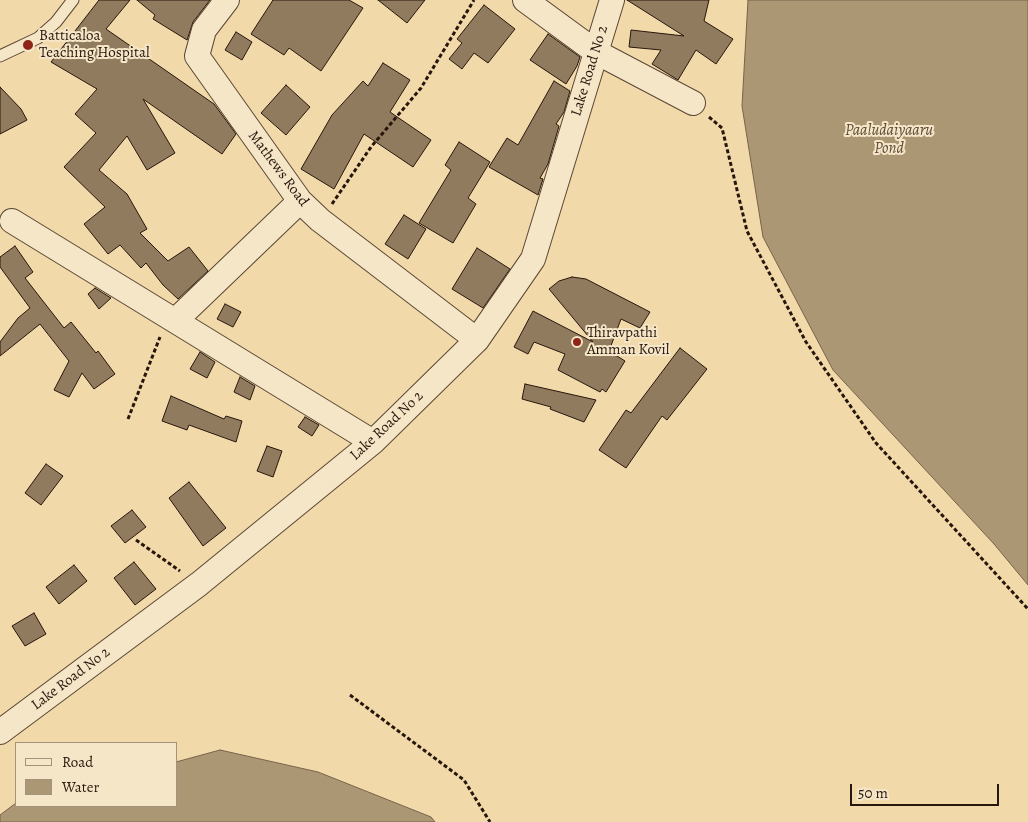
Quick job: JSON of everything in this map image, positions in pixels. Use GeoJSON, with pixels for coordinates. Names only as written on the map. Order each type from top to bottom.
{"type":"FeatureCollection","features":[{"type":"Feature","properties":{"kind":"street","name":"Mathews Road"},"geometry":{"type":"LineString","coordinates":[[227,0],[204,30],[197,56],[300,202],[320,220],[477,340]]}},
{"type":"Feature","properties":{"kind":"street"},"geometry":{"type":"LineString","coordinates":[[525,0],[596,52],[693,103]]}},
{"type":"Feature","properties":{"kind":"street","name":"Lake Road No 2"},"geometry":{"type":"LineString","coordinates":[[0,732],[200,584],[373,442],[477,340],[533,260],[612,0]]}},
{"type":"Feature","properties":{"kind":"street"},"geometry":{"type":"LineString","coordinates":[[173,318],[300,202]]}},
{"type":"Feature","properties":{"kind":"street"},"geometry":{"type":"LineString","coordinates":[[12,221],[105,280],[173,318],[373,442]]}},
{"type":"Feature","properties":{"kind":"lane"},"geometry":{"type":"LineString","coordinates":[[0,56],[38,38],[56,22],[73,0]]}},
{"type":"Feature","properties":{"kind":"path"},"geometry":{"type":"LineString","coordinates":[[320,220],[372,146],[421,88],[474,0]]}},
{"type":"Feature","properties":{"kind":"path"},"geometry":{"type":"LineString","coordinates":[[693,103],[722,128],[747,231],[806,342],[876,443],[1028,609]]}},
{"type":"Feature","properties":{"kind":"path"},"geometry":{"type":"LineString","coordinates":[[128,419],[173,318]]}},
{"type":"Feature","properties":{"kind":"path"},"geometry":{"type":"LineString","coordinates":[[136,540],[200,584]]}},
{"type":"Feature","properties":{"kind":"path"},"geometry":{"type":"LineString","coordinates":[[350,695],[464,780],[490,822]]}},
{"type":"Feature","properties":{"kind":"water","name":"Paaludaiyaaru Pond"},"geometry":{"type":"Polygon","coordinates":[[[748,0],[1028,0],[1028,585],[994,544],[833,370],[763,237],[742,106],[748,0]]]}},
{"type":"Feature","properties":{"kind":"water"},"geometry":{"type":"Polygon","coordinates":[[[220,750],[318,772],[431,817],[435,822],[0,822],[0,815],[15,804],[15,807],[178,807],[178,761],[220,750]]]}},
{"type":"Feature","properties":{"kind":"building"},"geometry":{"type":"Polygon","coordinates":[[[99,0],[130,0],[106,29],[214,104],[236,134],[222,154],[143,99],[175,153],[147,170],[127,136],[99,170],[127,194],[147,229],[140,233],[168,261],[189,247],[208,271],[178,299],[163,285],[146,263],[141,268],[120,245],[108,254],[84,224],[105,207],[64,167],[96,133],[75,114],[97,89],[51,62],[99,0]]]}},
{"type":"Feature","properties":{"kind":"building"},"geometry":{"type":"Polygon","coordinates":[[[137,0],[210,0],[193,22],[187,40],[153,19],[155,15],[137,0]]]}},
{"type":"Feature","properties":{"kind":"building"},"geometry":{"type":"Polygon","coordinates":[[[273,0],[349,0],[363,8],[321,71],[289,48],[284,55],[251,34],[273,0]]]}},
{"type":"Feature","properties":{"kind":"building"},"geometry":{"type":"Polygon","coordinates":[[[378,0],[425,0],[407,23],[378,0]]]}},
{"type":"Feature","properties":{"kind":"building"},"geometry":{"type":"Polygon","coordinates":[[[627,0],[709,0],[704,21],[733,39],[716,64],[696,50],[678,80],[652,64],[661,50],[629,47],[631,30],[684,36],[627,0]]]}},
{"type":"Feature","properties":{"kind":"building"},"geometry":{"type":"Polygon","coordinates":[[[484,5],[515,29],[488,63],[474,53],[462,69],[449,59],[462,43],[457,39],[484,5]]]}},
{"type":"Feature","properties":{"kind":"building"},"geometry":{"type":"Polygon","coordinates":[[[236,32],[252,42],[242,60],[225,50],[236,32]]]}},
{"type":"Feature","properties":{"kind":"building"},"geometry":{"type":"Polygon","coordinates":[[[548,34],[580,57],[566,84],[530,60],[548,34]]]}},
{"type":"Feature","properties":{"kind":"building"},"geometry":{"type":"Polygon","coordinates":[[[383,63],[410,80],[390,112],[431,140],[413,167],[364,134],[334,189],[301,169],[332,115],[363,81],[368,86],[383,63]]]}},
{"type":"Feature","properties":{"kind":"building"},"geometry":{"type":"Polygon","coordinates":[[[554,81],[570,91],[564,112],[556,124],[559,126],[548,164],[540,178],[543,179],[538,195],[489,167],[507,138],[518,145],[554,81]]]}},
{"type":"Feature","properties":{"kind":"building"},"geometry":{"type":"Polygon","coordinates":[[[286,85],[310,107],[286,135],[261,113],[286,85]]]}},
{"type":"Feature","properties":{"kind":"building"},"geometry":{"type":"Polygon","coordinates":[[[0,87],[21,109],[27,120],[0,134],[0,87]]]}},
{"type":"Feature","properties":{"kind":"building"},"geometry":{"type":"Polygon","coordinates":[[[459,142],[490,162],[468,198],[476,204],[453,243],[419,223],[451,170],[445,165],[459,142]]]}},
{"type":"Feature","properties":{"kind":"building"},"geometry":{"type":"Polygon","coordinates":[[[404,215],[426,229],[408,259],[385,244],[404,215]]]}},
{"type":"Feature","properties":{"kind":"building"},"geometry":{"type":"Polygon","coordinates":[[[15,246],[33,272],[25,278],[64,328],[71,322],[96,353],[98,351],[115,374],[94,389],[82,373],[69,397],[54,390],[69,361],[40,324],[0,356],[0,342],[18,318],[30,308],[0,267],[0,257],[15,246]]]}},
{"type":"Feature","properties":{"kind":"building"},"geometry":{"type":"Polygon","coordinates":[[[477,248],[510,269],[483,308],[452,289],[477,248]]]}},
{"type":"Feature","properties":{"kind":"building"},"geometry":{"type":"Polygon","coordinates":[[[572,277],[586,279],[650,312],[640,328],[621,319],[609,351],[625,361],[606,392],[602,389],[600,392],[558,370],[565,354],[534,342],[528,354],[514,347],[533,311],[593,342],[549,289],[559,281],[572,277]]]}},
{"type":"Feature","properties":{"kind":"building"},"geometry":{"type":"Polygon","coordinates":[[[95,288],[111,298],[99,309],[88,294],[95,288]]]}},
{"type":"Feature","properties":{"kind":"building"},"geometry":{"type":"Polygon","coordinates":[[[225,304],[241,312],[233,327],[217,319],[225,304]]]}},
{"type":"Feature","properties":{"kind":"building"},"geometry":{"type":"Polygon","coordinates":[[[680,348],[707,369],[667,420],[662,416],[626,468],[599,450],[626,410],[631,413],[680,348]]]}},
{"type":"Feature","properties":{"kind":"building"},"geometry":{"type":"Polygon","coordinates":[[[200,352],[215,362],[207,378],[190,369],[200,352]]]}},
{"type":"Feature","properties":{"kind":"building"},"geometry":{"type":"Polygon","coordinates":[[[240,377],[255,386],[250,400],[234,392],[240,377]]]}},
{"type":"Feature","properties":{"kind":"building"},"geometry":{"type":"Polygon","coordinates":[[[525,384],[596,400],[584,422],[550,409],[551,407],[522,399],[525,384]]]}},
{"type":"Feature","properties":{"kind":"building"},"geometry":{"type":"Polygon","coordinates":[[[171,396],[224,419],[226,416],[242,421],[236,442],[189,425],[187,430],[162,421],[171,396]]]}},
{"type":"Feature","properties":{"kind":"building"},"geometry":{"type":"Polygon","coordinates":[[[305,417],[319,425],[312,436],[298,427],[305,417]]]}},
{"type":"Feature","properties":{"kind":"building"},"geometry":{"type":"Polygon","coordinates":[[[267,446],[282,451],[273,477],[257,471],[267,446]]]}},
{"type":"Feature","properties":{"kind":"building"},"geometry":{"type":"Polygon","coordinates":[[[46,464],[63,476],[41,505],[25,493],[46,464]]]}},
{"type":"Feature","properties":{"kind":"building"},"geometry":{"type":"Polygon","coordinates":[[[189,482],[226,528],[203,546],[169,498],[189,482]]]}},
{"type":"Feature","properties":{"kind":"building"},"geometry":{"type":"Polygon","coordinates":[[[132,510],[146,527],[125,543],[111,526],[132,510]]]}},
{"type":"Feature","properties":{"kind":"building"},"geometry":{"type":"Polygon","coordinates":[[[134,562],[156,589],[135,605],[114,578],[134,562]]]}},
{"type":"Feature","properties":{"kind":"building"},"geometry":{"type":"Polygon","coordinates":[[[74,565],[87,581],[59,604],[46,587],[74,565]]]}},
{"type":"Feature","properties":{"kind":"building"},"geometry":{"type":"Polygon","coordinates":[[[34,613],[46,634],[25,646],[12,626],[34,613]]]}},
{"type":"Feature","properties":{"kind":"place","name":"Batticaloa Teaching Hospital"},"geometry":{"type":"Point","coordinates":[28,45]}},
{"type":"Feature","properties":{"kind":"place","name":"Thiravpathi Amman Kovil"},"geometry":{"type":"Point","coordinates":[577,342]}}]}
